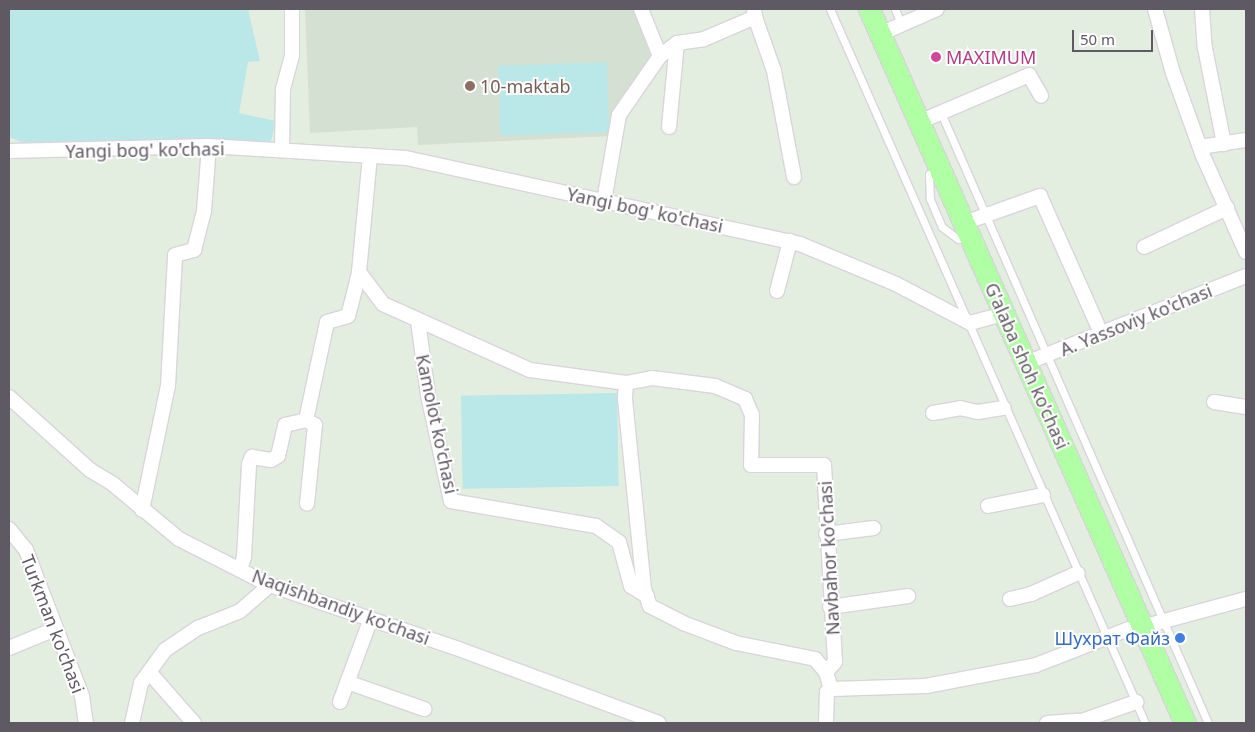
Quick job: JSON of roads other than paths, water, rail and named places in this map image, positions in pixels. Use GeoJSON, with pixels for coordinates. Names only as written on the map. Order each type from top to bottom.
{"type":"FeatureCollection","features":[{"type":"Feature","properties":{"kind":"main road","name":"G'alaba shoh ko'chasi"},"geometry":{"type":"LineString","coordinates":[[855,9],[929,174],[1036,359],[1170,723]]}},
{"type":"Feature","properties":{"kind":"main road","name":"G'alaba shoh ko'chasi"},"geometry":{"type":"LineString","coordinates":[[869,9],[919,122],[992,317],[1136,628],[1185,723]]}},
{"type":"Feature","properties":{"kind":"street"},"geometry":{"type":"LineString","coordinates":[[282,150],[283,89],[292,55],[292,9]]}},
{"type":"Feature","properties":{"kind":"street"},"geometry":{"type":"LineString","coordinates":[[641,9],[660,56]]}},
{"type":"Feature","properties":{"kind":"street"},"geometry":{"type":"LineString","coordinates":[[880,34],[937,9]]}},
{"type":"Feature","properties":{"kind":"street"},"geometry":{"type":"LineString","coordinates":[[1155,9],[1173,73],[1200,147],[1246,252]]}},
{"type":"Feature","properties":{"kind":"street"},"geometry":{"type":"LineString","coordinates":[[1202,9],[1205,48],[1224,144]]}},
{"type":"Feature","properties":{"kind":"street"},"geometry":{"type":"LineString","coordinates":[[604,201],[619,115],[660,56],[676,43],[704,39],[755,13],[774,71],[794,177]]}},
{"type":"Feature","properties":{"kind":"street"},"geometry":{"type":"LineString","coordinates":[[669,127],[676,43]]}},
{"type":"Feature","properties":{"kind":"street"},"geometry":{"type":"LineString","coordinates":[[919,122],[1029,75],[1041,96]]}},
{"type":"Feature","properties":{"kind":"street"},"geometry":{"type":"LineString","coordinates":[[1200,147],[1246,140]]}},
{"type":"Feature","properties":{"kind":"street"},"geometry":{"type":"LineString","coordinates":[[142,510],[168,386],[176,255],[194,250],[206,196],[208,146]]}},
{"type":"Feature","properties":{"kind":"street","name":"Yangi bog' ko'chasi"},"geometry":{"type":"LineString","coordinates":[[9,151],[208,146],[406,158],[790,242],[896,284],[970,323]]}},
{"type":"Feature","properties":{"kind":"street"},"geometry":{"type":"LineString","coordinates":[[306,420],[327,322],[348,316],[359,272],[370,156]]}},
{"type":"Feature","properties":{"kind":"street"},"geometry":{"type":"LineString","coordinates":[[961,231],[985,216],[1040,196],[1097,324]]}},
{"type":"Feature","properties":{"kind":"street"},"geometry":{"type":"LineString","coordinates":[[1144,247],[1227,208]]}},
{"type":"Feature","properties":{"kind":"street"},"geometry":{"type":"LineString","coordinates":[[777,291],[790,242]]}},
{"type":"Feature","properties":{"kind":"street","name":"Kamolot ko'chasi"},"geometry":{"type":"LineString","coordinates":[[359,272],[383,304],[530,370],[626,383]]}},
{"type":"Feature","properties":{"kind":"street","name":"A. Yassoviy ko'chasi"},"geometry":{"type":"LineString","coordinates":[[1036,359],[1246,276]]}},
{"type":"Feature","properties":{"kind":"street"},"geometry":{"type":"LineString","coordinates":[[970,323],[992,317]]}},
{"type":"Feature","properties":{"kind":"street","name":"Kamolot ko'chasi"},"geometry":{"type":"LineString","coordinates":[[418,321],[428,395],[451,501],[596,526],[619,542],[631,586],[648,601]]}},
{"type":"Feature","properties":{"kind":"street","name":"Navbahor ko'chasi"},"geometry":{"type":"LineString","coordinates":[[626,383],[652,378],[715,386],[745,399],[752,415],[751,465],[824,465],[826,534],[834,662],[826,672],[814,659],[736,643],[683,623],[648,601]]}},
{"type":"Feature","properties":{"kind":"street"},"geometry":{"type":"LineString","coordinates":[[626,383],[626,408],[648,601]]}},
{"type":"Feature","properties":{"kind":"street","name":"Naqishbandiy ko'chasi"},"geometry":{"type":"LineString","coordinates":[[9,397],[90,470],[113,484],[179,539],[240,570],[270,585],[370,621],[456,648],[659,723]]}},
{"type":"Feature","properties":{"kind":"street"},"geometry":{"type":"LineString","coordinates":[[1214,402],[1246,407]]}},
{"type":"Feature","properties":{"kind":"street"},"geometry":{"type":"LineString","coordinates":[[933,413],[960,408],[978,412],[1004,408]]}},
{"type":"Feature","properties":{"kind":"street"},"geometry":{"type":"LineString","coordinates":[[240,570],[244,557],[248,464],[252,457],[272,460],[278,456],[285,425],[306,420],[315,424],[307,504]]}},
{"type":"Feature","properties":{"kind":"street"},"geometry":{"type":"LineString","coordinates":[[988,506],[1043,495]]}},
{"type":"Feature","properties":{"kind":"street"},"geometry":{"type":"LineString","coordinates":[[826,534],[874,528]]}},
{"type":"Feature","properties":{"kind":"street","name":"Turkman ko'chasi"},"geometry":{"type":"LineString","coordinates":[[9,529],[26,550],[82,696],[86,723]]}},
{"type":"Feature","properties":{"kind":"street"},"geometry":{"type":"LineString","coordinates":[[1010,599],[1031,594],[1078,573]]}},
{"type":"Feature","properties":{"kind":"street"},"geometry":{"type":"LineString","coordinates":[[132,723],[141,683],[165,650],[198,628],[240,610],[270,585]]}},
{"type":"Feature","properties":{"kind":"street"},"geometry":{"type":"LineString","coordinates":[[830,607],[908,596]]}},
{"type":"Feature","properties":{"kind":"street"},"geometry":{"type":"LineString","coordinates":[[826,723],[827,692],[831,689],[926,686],[1036,665],[1136,628],[1246,599]]}},
{"type":"Feature","properties":{"kind":"street"},"geometry":{"type":"LineString","coordinates":[[340,702],[370,621]]}},
{"type":"Feature","properties":{"kind":"street"},"geometry":{"type":"LineString","coordinates":[[9,648],[55,629]]}},
{"type":"Feature","properties":{"kind":"street"},"geometry":{"type":"LineString","coordinates":[[149,672],[194,723]]}},
{"type":"Feature","properties":{"kind":"street"},"geometry":{"type":"LineString","coordinates":[[826,672],[831,689]]}},
{"type":"Feature","properties":{"kind":"street"},"geometry":{"type":"LineString","coordinates":[[347,682],[424,709]]}},
{"type":"Feature","properties":{"kind":"street"},"geometry":{"type":"LineString","coordinates":[[1047,723],[1077,722],[1136,702]]}},
{"type":"Feature","properties":{"kind":"lane"},"geometry":{"type":"LineString","coordinates":[[830,9],[970,323],[1004,408],[1145,723]]}},
{"type":"Feature","properties":{"kind":"lane"},"geometry":{"type":"LineString","coordinates":[[894,9],[902,24]]}},
{"type":"Feature","properties":{"kind":"lane"},"geometry":{"type":"LineString","coordinates":[[941,113],[985,216],[1036,359],[1163,621],[1208,723]]}},
{"type":"Feature","properties":{"kind":"place","name":"MAXIMUM"},"geometry":{"type":"Point","coordinates":[936,57]}},
{"type":"Feature","properties":{"kind":"place","name":"10-maktab"},"geometry":{"type":"Point","coordinates":[470,86]}},
{"type":"Feature","properties":{"kind":"place","name":"Шухрат Файз"},"geometry":{"type":"Point","coordinates":[1180,638]}}]}
